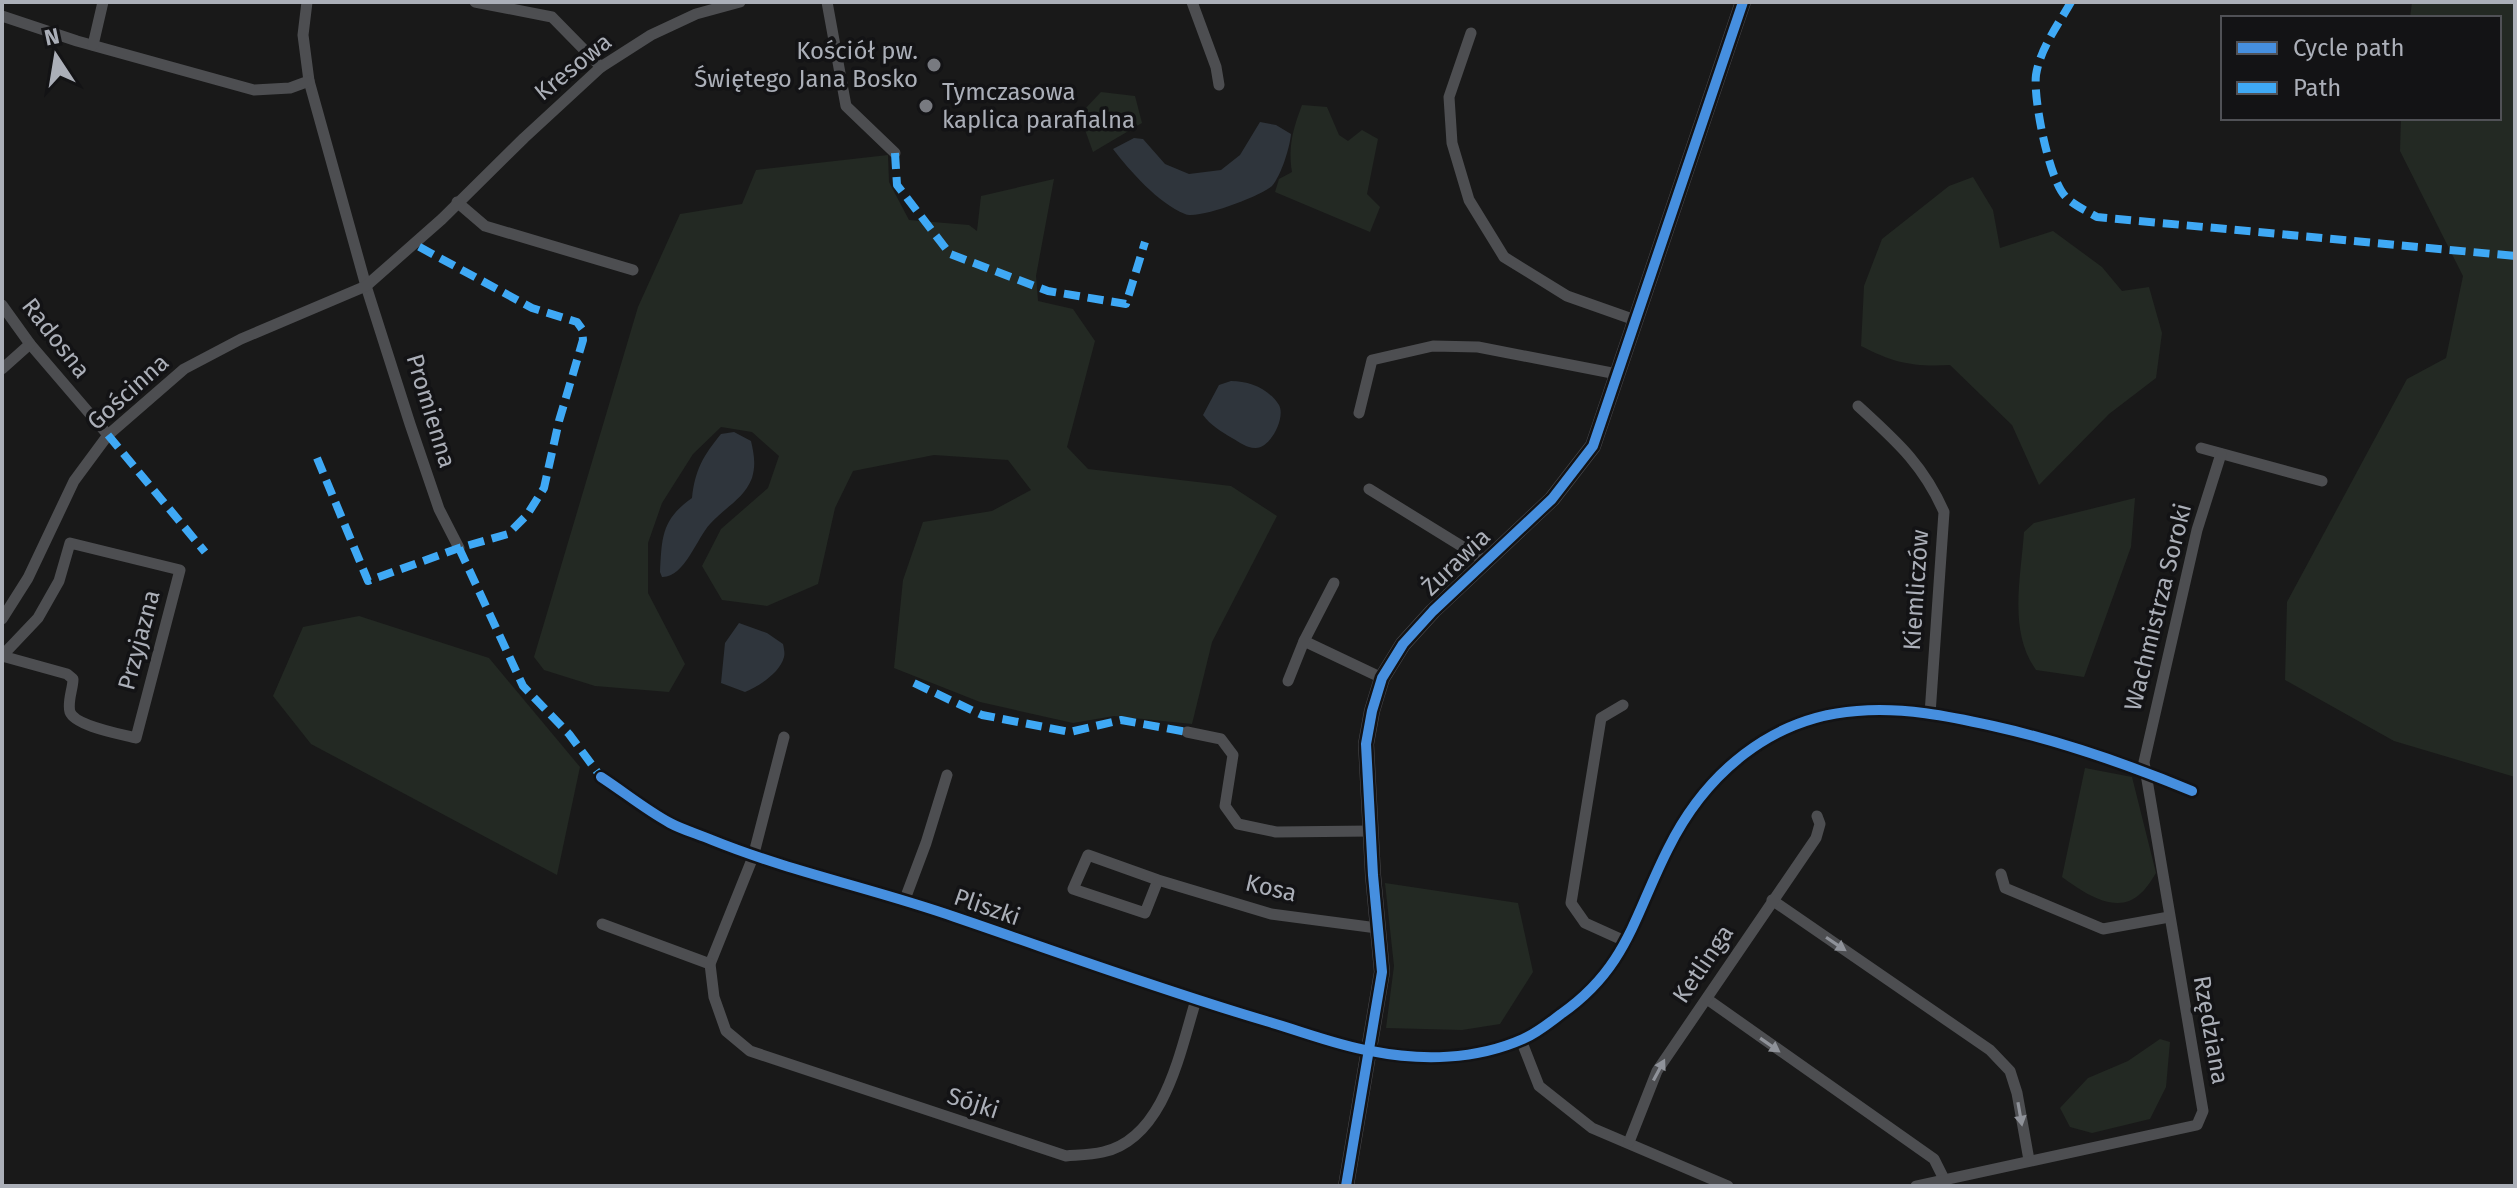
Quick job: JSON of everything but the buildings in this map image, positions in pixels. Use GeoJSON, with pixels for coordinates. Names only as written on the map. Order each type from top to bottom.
{"type":"FeatureCollection","features":[{"type":"Feature","properties":{"kind":"street"},"geometry":{"type":"LineString","coordinates":[[93,45],[103,2]]}},
{"type":"Feature","properties":{"kind":"street","name":"Promienna"},"geometry":{"type":"LineString","coordinates":[[307,2],[303,35],[309,81],[366,286],[439,509],[459,548]]}},
{"type":"Feature","properties":{"kind":"street"},"geometry":{"type":"LineString","coordinates":[[475,2],[552,17],[601,67]]}},
{"type":"Feature","properties":{"kind":"street","name":"Kresowa"},"geometry":{"type":"LineString","coordinates":[[366,286],[442,219],[601,67],[662,29],[696,14],[740,2]]}},
{"type":"Feature","properties":{"kind":"street"},"geometry":{"type":"LineString","coordinates":[[827,2],[846,106],[895,153]]}},
{"type":"Feature","properties":{"kind":"street"},"geometry":{"type":"LineString","coordinates":[[1192,2],[1216,67],[1219,85]]}},
{"type":"Feature","properties":{"kind":"street","name":"Żurawia"},"geometry":{"type":"LineString","coordinates":[[1346,1186],[1382,972],[1366,744],[1382,678],[1403,644],[1484,560],[1552,499],[1593,446],[1743,2]]}},
{"type":"Feature","properties":{"kind":"street"},"geometry":{"type":"LineString","coordinates":[[2,16],[254,90],[290,88],[309,81]]}},
{"type":"Feature","properties":{"kind":"street"},"geometry":{"type":"LineString","coordinates":[[1471,33],[1449,97],[1452,143],[1469,200],[1504,257],[1567,296],[1635,320]]}},
{"type":"Feature","properties":{"kind":"street"},"geometry":{"type":"LineString","coordinates":[[457,202],[485,226],[633,270]]}},
{"type":"Feature","properties":{"kind":"street","name":"Gościnna"},"geometry":{"type":"LineString","coordinates":[[2,619],[28,578],[74,481],[108,435],[184,369],[241,339],[366,286]]}},
{"type":"Feature","properties":{"kind":"street","name":"Radosna"},"geometry":{"type":"LineString","coordinates":[[2,305],[30,344],[108,435]]}},
{"type":"Feature","properties":{"kind":"street"},"geometry":{"type":"LineString","coordinates":[[2,369],[30,344]]}},
{"type":"Feature","properties":{"kind":"street"},"geometry":{"type":"LineString","coordinates":[[1359,413],[1372,360],[1433,346],[1478,347],[1617,374]]}},
{"type":"Feature","properties":{"kind":"street","name":"Kiemliczów"},"geometry":{"type":"LineString","coordinates":[[1858,406],[1916,463],[1931,484],[1944,512],[1930,714]]}},
{"type":"Feature","properties":{"kind":"street"},"geometry":{"type":"LineString","coordinates":[[2201,448],[2322,481]]}},
{"type":"Feature","properties":{"kind":"street","name":"Wachmistrza Soroki"},"geometry":{"type":"LineString","coordinates":[[2147,772],[2144,762],[2157,698],[2197,530],[2221,454]]}},
{"type":"Feature","properties":{"kind":"street","name":"Żurawia"},"geometry":{"type":"LineString","coordinates":[[1369,489],[1484,560]]}},
{"type":"Feature","properties":{"kind":"street","name":"Przyjazna"},"geometry":{"type":"LineString","coordinates":[[70,543],[180,570],[136,738],[79,722],[71,715],[69,707],[73,679],[67,674],[2,656],[38,618],[59,581],[70,543]]}},
{"type":"Feature","properties":{"kind":"street"},"geometry":{"type":"LineString","coordinates":[[1288,681],[1304,641],[1334,583]]}},
{"type":"Feature","properties":{"kind":"street"},"geometry":{"type":"LineString","coordinates":[[1304,641],[1382,678]]}},
{"type":"Feature","properties":{"kind":"street"},"geometry":{"type":"LineString","coordinates":[[1623,705],[1601,718],[1571,903],[1585,923],[1627,942]]}},
{"type":"Feature","properties":{"kind":"street","name":"Pliszki"},"geometry":{"type":"LineString","coordinates":[[601,777],[671,823],[753,857],[905,899],[1196,1000],[1370,1051],[1431,1058],[1484,1053],[1521,1040],[1582,1000],[1601,981],[1627,942],[1669,848],[1691,811],[1722,770],[1753,746],[1788,729],[1834,714],[1891,710],[1930,714],[2030,734],[2147,772],[2192,791]]}},
{"type":"Feature","properties":{"kind":"street"},"geometry":{"type":"LineString","coordinates":[[1187,732],[1221,739],[1233,755],[1225,806],[1238,824],[1276,832],[1371,831]]}},
{"type":"Feature","properties":{"kind":"street"},"geometry":{"type":"LineString","coordinates":[[602,924],[710,964],[753,857],[784,737]]}},
{"type":"Feature","properties":{"kind":"street","name":"Rzędziana"},"geometry":{"type":"LineString","coordinates":[[1916,1186],[2197,1125],[2203,1111],[2147,772]]}},
{"type":"Feature","properties":{"kind":"street"},"geometry":{"type":"LineString","coordinates":[[905,899],[947,775]]}},
{"type":"Feature","properties":{"kind":"street","name":"Ketlinga"},"geometry":{"type":"LineString","coordinates":[[1629,1142],[1657,1071],[1816,838],[1820,824],[1817,816]]}},
{"type":"Feature","properties":{"kind":"street","name":"Kosa"},"geometry":{"type":"LineString","coordinates":[[1158,880],[1145,913],[1073,889],[1088,855],[1271,914],[1377,928]]}},
{"type":"Feature","properties":{"kind":"street"},"geometry":{"type":"LineString","coordinates":[[2001,874],[2005,888],[2103,929],[2169,917]]}},
{"type":"Feature","properties":{"kind":"street"},"geometry":{"type":"LineString","coordinates":[[1772,900],[1990,1050],[2010,1071],[2029,1160]]}},
{"type":"Feature","properties":{"kind":"street","name":"Sójki"},"geometry":{"type":"LineString","coordinates":[[710,964],[714,997],[726,1031],[750,1051],[1066,1156],[1106,1152],[1141,1131],[1169,1088],[1196,1000]]}},
{"type":"Feature","properties":{"kind":"street"},"geometry":{"type":"LineString","coordinates":[[1707,999],[1934,1159],[1944,1179]]}},
{"type":"Feature","properties":{"kind":"street"},"geometry":{"type":"LineString","coordinates":[[1521,1040],[1539,1086],[1592,1128],[1728,1186]]}},
{"type":"Feature","properties":{"kind":"shaded area"},"geometry":{"type":"Polygon","coordinates":[[[2412,2],[2515,2],[2515,777],[2394,741],[2285,680],[2287,602],[2407,379],[2446,358],[2463,276],[2400,151],[2401,120],[2501,120],[2501,16],[2410,16],[2412,2]]]}},
{"type":"Feature","properties":{"kind":"shaded area"},"geometry":{"type":"Polygon","coordinates":[[[1101,92],[1135,96],[1142,123],[1093,152],[1084,127],[1085,109],[1101,92]]]}},
{"type":"Feature","properties":{"kind":"shaded area"},"geometry":{"type":"Polygon","coordinates":[[[1302,105],[1327,107],[1339,135],[1348,141],[1362,130],[1378,139],[1367,194],[1380,207],[1370,232],[1275,192],[1279,179],[1292,172],[1292,138],[1302,105]]]}},
{"type":"Feature","properties":{"kind":"shaded area"},"geometry":{"type":"Polygon","coordinates":[[[1260,122],[1276,125],[1291,134],[1284,161],[1272,186],[1203,214],[1185,214],[1165,202],[1136,176],[1113,149],[1134,138],[1143,139],[1165,164],[1189,174],[1221,170],[1240,155],[1260,122]]]}},
{"type":"Feature","properties":{"kind":"shaded area"},"geometry":{"type":"Polygon","coordinates":[[[888,155],[889,182],[909,220],[969,225],[977,231],[981,196],[1054,179],[1036,276],[1038,301],[1073,309],[1095,341],[1067,447],[1088,469],[1231,486],[1277,516],[1212,642],[1192,724],[1114,716],[1073,723],[980,702],[894,668],[903,580],[923,522],[992,511],[1031,490],[1008,460],[934,455],[853,471],[835,508],[818,584],[767,606],[722,600],[702,566],[721,529],[768,488],[779,456],[752,432],[721,427],[693,454],[662,503],[648,543],[648,593],[685,664],[669,692],[595,686],[544,670],[534,657],[638,307],[680,214],[742,204],[756,170],[888,155]]]}},
{"type":"Feature","properties":{"kind":"shaded area"},"geometry":{"type":"Polygon","coordinates":[[[1973,177],[1993,210],[2000,248],[2053,231],[2102,267],[2122,291],[2149,287],[2162,333],[2156,378],[2109,414],[2039,485],[2012,425],[1950,365],[1904,363],[1861,346],[1864,286],[1882,239],[1949,186],[1973,177]]]}},
{"type":"Feature","properties":{"kind":"shaded area"},"geometry":{"type":"Polygon","coordinates":[[[1231,381],[1258,387],[1279,405],[1281,411],[1275,432],[1261,447],[1252,448],[1240,443],[1216,428],[1203,415],[1219,385],[1231,381]]]}},
{"type":"Feature","properties":{"kind":"shaded area"},"geometry":{"type":"Polygon","coordinates":[[[734,432],[751,441],[754,455],[752,478],[739,498],[705,530],[677,571],[662,577],[661,549],[665,530],[674,514],[692,498],[695,479],[709,449],[721,434],[734,432]]]}},
{"type":"Feature","properties":{"kind":"shaded area"},"geometry":{"type":"Polygon","coordinates":[[[2135,498],[2131,547],[2084,677],[2036,670],[2027,655],[2019,621],[2024,532],[2034,523],[2135,498]]]}},
{"type":"Feature","properties":{"kind":"shaded area"},"geometry":{"type":"Polygon","coordinates":[[[359,616],[489,658],[580,767],[557,875],[311,744],[273,696],[303,627],[359,616]]]}},
{"type":"Feature","properties":{"kind":"shaded area"},"geometry":{"type":"Polygon","coordinates":[[[739,623],[767,633],[783,644],[784,652],[782,663],[774,674],[745,692],[721,683],[725,643],[739,623]]]}},
{"type":"Feature","properties":{"kind":"shaded area"},"geometry":{"type":"Polygon","coordinates":[[[2085,768],[2132,777],[2156,873],[2132,900],[2121,903],[2100,900],[2062,877],[2085,768]]]}},
{"type":"Feature","properties":{"kind":"shaded area"},"geometry":{"type":"Polygon","coordinates":[[[1385,883],[1518,903],[1533,972],[1500,1024],[1462,1030],[1386,1028],[1394,966],[1385,883]]]}},
{"type":"Feature","properties":{"kind":"shaded area"},"geometry":{"type":"Polygon","coordinates":[[[2160,1039],[2170,1042],[2166,1087],[2150,1119],[2092,1133],[2070,1127],[2060,1108],[2088,1078],[2128,1061],[2160,1039]]]}},
{"type":"Feature","properties":{"kind":"marked path"},"geometry":{"type":"LineString","coordinates":[[2071,2],[2041,56],[2036,86],[2043,138],[2053,173],[2065,196],[2080,208],[2097,217],[2515,256]]}},
{"type":"Feature","properties":{"kind":"marked path"},"geometry":{"type":"LineString","coordinates":[[895,153],[897,185],[950,254],[1048,291],[1126,304],[1145,242]]}},
{"type":"Feature","properties":{"kind":"marked path"},"geometry":{"type":"LineString","coordinates":[[317,458],[368,581],[508,534],[527,515],[544,488],[559,421],[583,340],[582,329],[577,322],[532,308],[414,244]]}},
{"type":"Feature","properties":{"kind":"marked path"},"geometry":{"type":"LineString","coordinates":[[108,435],[205,552]]}},
{"type":"Feature","properties":{"kind":"marked path"},"geometry":{"type":"LineString","coordinates":[[459,548],[523,686],[569,734],[601,777]]}},
{"type":"Feature","properties":{"kind":"marked path"},"geometry":{"type":"LineString","coordinates":[[914,683],[982,715],[1070,732],[1121,720],[1187,732]]}},
{"type":"Feature","properties":{"kind":"cycle path"},"geometry":{"type":"LineString","coordinates":[[1346,1186],[1382,972],[1366,744],[1382,678],[1403,644],[1433,611],[1552,499],[1593,446],[1743,2]]}},
{"type":"Feature","properties":{"kind":"cycle path"},"geometry":{"type":"LineString","coordinates":[[601,777],[675,825],[772,862],[925,907],[1188,997],[1332,1042],[1390,1054],[1429,1057],[1467,1055],[1523,1039],[1543,1028],[1583,996],[1615,959],[1637,919],[1668,849],[1701,797],[1744,754],[1796,725],[1857,711],[1891,710],[1942,716],[2069,746],[2192,791]]}},
{"type":"Feature","properties":{"kind":"place","name":"Kościół pw. Świętego Jana Bosko"},"geometry":{"type":"Point","coordinates":[934,65]}},
{"type":"Feature","properties":{"kind":"place","name":"Tymczasowa kaplica parafialna"},"geometry":{"type":"Point","coordinates":[926,106]}}]}
